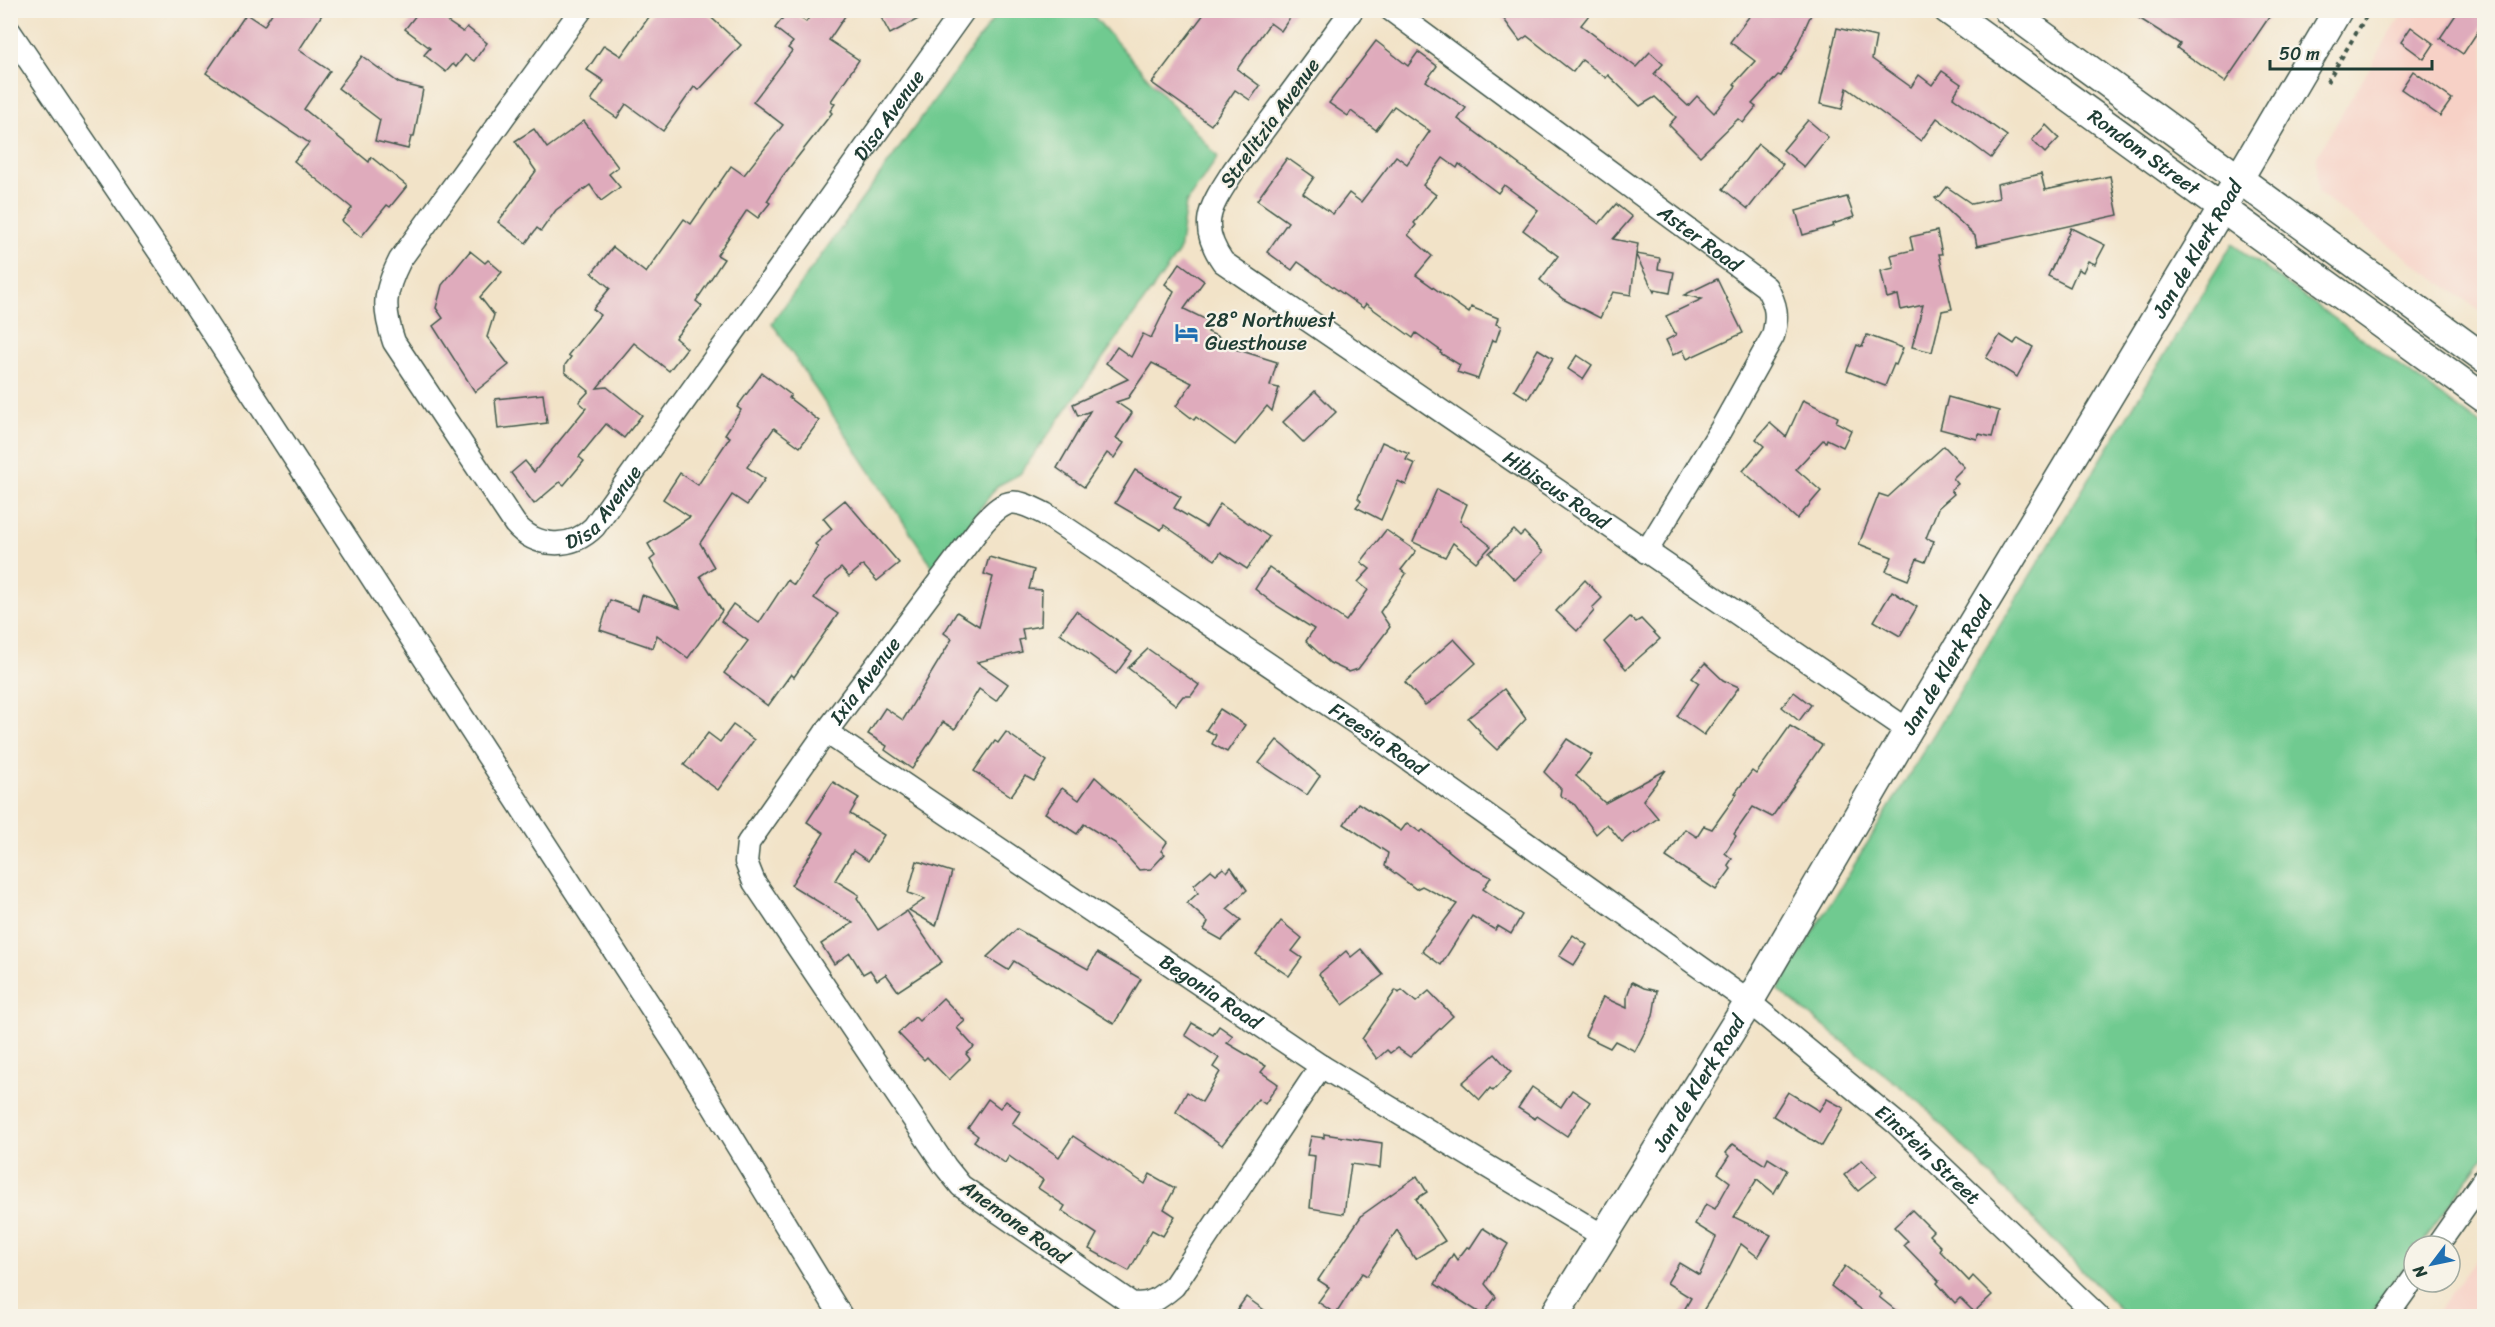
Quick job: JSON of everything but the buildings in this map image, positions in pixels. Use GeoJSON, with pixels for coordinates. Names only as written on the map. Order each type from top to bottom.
{"type":"FeatureCollection","features":[{"type":"Feature","properties":{"kind":"street","name":"Disa Avenue"},"geometry":{"type":"LineString","coordinates":[[581,10],[400,260],[391,278],[385,304],[394,342],[514,524],[534,539],[554,544],[578,539],[594,527],[964,10]]}},
{"type":"Feature","properties":{"kind":"street","name":"Strelitzia Avenue"},"geometry":{"type":"LineString","coordinates":[[1212,243],[1208,222],[1209,213],[1216,198],[1234,170],[1352,10]]}},
{"type":"Feature","properties":{"kind":"street","name":"Aster Road"},"geometry":{"type":"LineString","coordinates":[[1391,10],[1766,287],[1776,306],[1777,319],[1773,336],[1720,431],[1646,552]]}},
{"type":"Feature","properties":{"kind":"street","name":"Rondom Street"},"geometry":{"type":"LineString","coordinates":[[1948,10],[2484,398]]}},
{"type":"Feature","properties":{"kind":"street","name":"Rondom Street"},"geometry":{"type":"LineString","coordinates":[[2008,10],[2484,358]]}},
{"type":"Feature","properties":{"kind":"street","name":"Jan de Klerk Road"},"geometry":{"type":"LineString","coordinates":[[1554,1317],[1749,1002],[1908,730],[2240,179],[2338,10]]}},
{"type":"Feature","properties":{"kind":"street"},"geometry":{"type":"LineString","coordinates":[[10,32],[182,285],[682,1055],[841,1317]]}},
{"type":"Feature","properties":{"kind":"street","name":"Hibiscus Road"},"geometry":{"type":"LineString","coordinates":[[1212,243],[1223,262],[1257,287],[1908,730]]}},
{"type":"Feature","properties":{"kind":"street","name":"Freesia Road"},"geometry":{"type":"LineString","coordinates":[[998,507],[1010,502],[1018,502],[1045,514],[1387,744],[1749,1002]]}},
{"type":"Feature","properties":{"kind":"street","name":"Ixia Avenue"},"geometry":{"type":"LineString","coordinates":[[746,862],[748,843],[826,732],[984,522],[998,507]]}},
{"type":"Feature","properties":{"kind":"street","name":"Begonia Road"},"geometry":{"type":"LineString","coordinates":[[826,732],[1321,1066],[1603,1236]]}},
{"type":"Feature","properties":{"kind":"street","name":"Anemone Road"},"geometry":{"type":"LineString","coordinates":[[746,862],[760,891],[945,1166],[962,1185],[1060,1256],[1131,1303],[1140,1305],[1152,1302],[1174,1286],[1321,1066]]}},
{"type":"Feature","properties":{"kind":"street","name":"Einstein Street"},"geometry":{"type":"LineString","coordinates":[[1749,1002],[1896,1123],[2098,1317]]}},
{"type":"Feature","properties":{"kind":"street"},"geometry":{"type":"LineString","coordinates":[[2445,1234],[2484,1179]]}},
{"type":"Feature","properties":{"kind":"street"},"geometry":{"type":"LineString","coordinates":[[2387,1317],[2403,1294]]}},
{"type":"Feature","properties":{"kind":"shaded area"},"geometry":{"type":"Polygon","coordinates":[[[2404,11],[2484,11],[2484,314],[2318,193],[2316,157],[2404,11]]]}},
{"type":"Feature","properties":{"kind":"shaded area"},"geometry":{"type":"Polygon","coordinates":[[[2484,1250],[2484,1316],[2434,1316],[2451,1294],[2462,1294],[2462,1279],[2484,1250]]]}},
{"type":"Feature","properties":{"kind":"green space"},"geometry":{"type":"Polygon","coordinates":[[[999,11],[1089,11],[1218,157],[1186,203],[1179,252],[1020,474],[997,486],[935,570],[772,323],[999,11]]]}},
{"type":"Feature","properties":{"kind":"green space"},"geometry":{"type":"Polygon","coordinates":[[[2232,244],[2484,427],[2484,1156],[2429,1234],[2402,1234],[2402,1271],[2369,1316],[2126,1316],[1922,1104],[1778,990],[2232,244]]]}},
{"type":"Feature","properties":{"kind":"place","name":"28° Northwest Guesthouse"},"geometry":{"type":"Point","coordinates":[1187,332]}}]}
